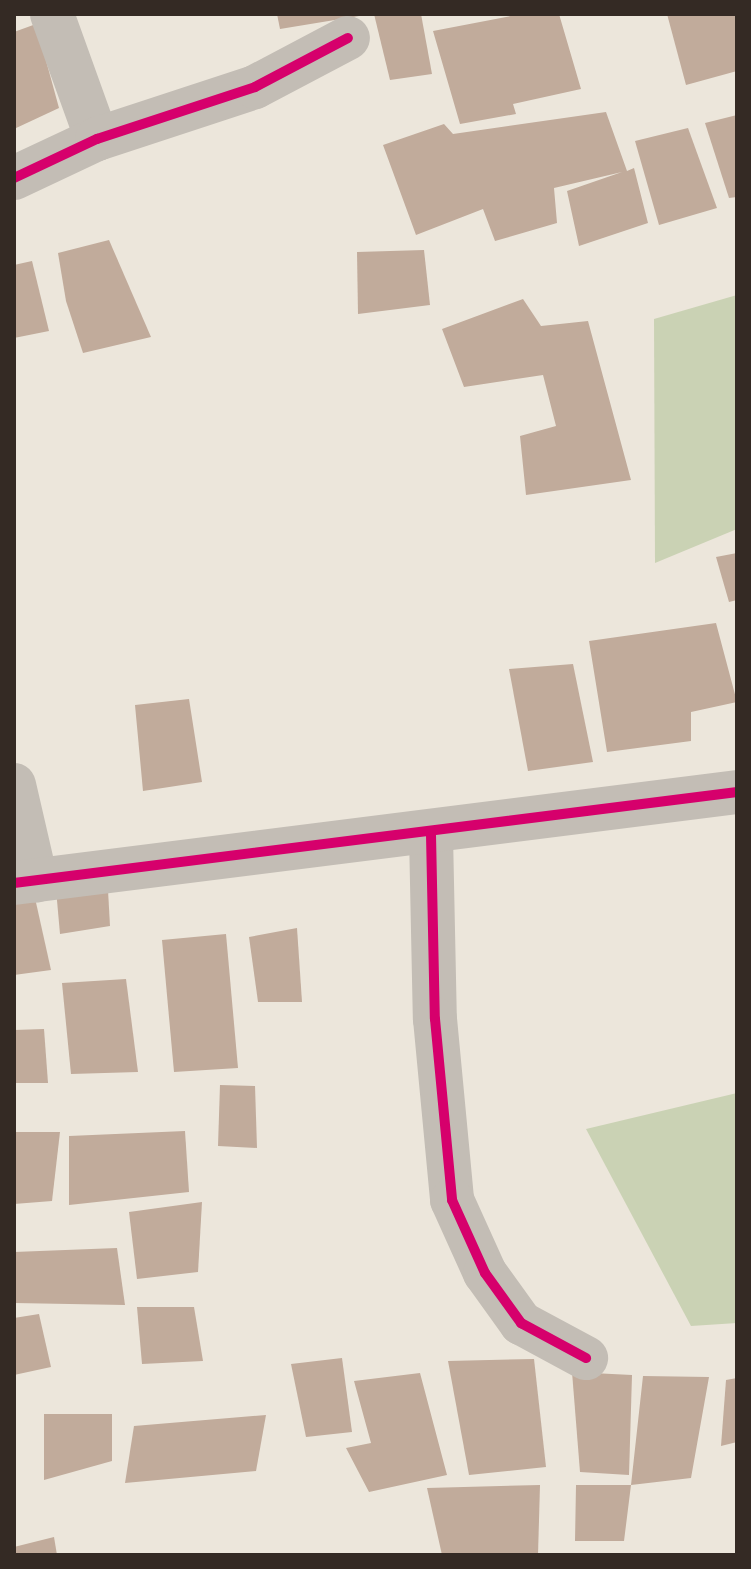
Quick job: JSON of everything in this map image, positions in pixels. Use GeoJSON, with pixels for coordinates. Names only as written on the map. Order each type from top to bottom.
{"type":"FeatureCollection","features":[{"type":"Feature","properties":{"kind":"street"},"geometry":{"type":"LineString","coordinates":[[52,14],[97,139]]}},
{"type":"Feature","properties":{"kind":"street"},"geometry":{"type":"LineString","coordinates":[[14,178],[97,139],[255,87],[348,38]]}},
{"type":"Feature","properties":{"kind":"street"},"geometry":{"type":"LineString","coordinates":[[14,785],[25,882],[431,835],[737,792]]}},
{"type":"Feature","properties":{"kind":"street"},"geometry":{"type":"LineString","coordinates":[[431,835],[435,1019],[452,1200],[485,1273],[521,1323],[586,1358]]}},
{"type":"Feature","properties":{"kind":"green space"},"geometry":{"type":"Polygon","coordinates":[[[737,295],[737,529],[655,563],[654,319],[737,295]]]}},
{"type":"Feature","properties":{"kind":"green space"},"geometry":{"type":"Polygon","coordinates":[[[737,1093],[737,1323],[691,1326],[586,1129],[737,1093]]]}},
{"type":"Feature","properties":{"kind":"building"},"geometry":{"type":"Polygon","coordinates":[[[277,14],[358,14],[359,16],[280,29],[277,14]]]}},
{"type":"Feature","properties":{"kind":"building"},"geometry":{"type":"Polygon","coordinates":[[[374,14],[421,14],[432,74],[390,80],[374,14]]]}},
{"type":"Feature","properties":{"kind":"building"},"geometry":{"type":"Polygon","coordinates":[[[521,14],[559,14],[581,89],[513,104],[516,114],[460,124],[433,31],[521,14]]]}},
{"type":"Feature","properties":{"kind":"building"},"geometry":{"type":"Polygon","coordinates":[[[667,14],[737,14],[737,71],[686,85],[667,14]]]}},
{"type":"Feature","properties":{"kind":"building"},"geometry":{"type":"Polygon","coordinates":[[[36,24],[59,108],[14,129],[14,32],[36,24]]]}},
{"type":"Feature","properties":{"kind":"building"},"geometry":{"type":"Polygon","coordinates":[[[606,112],[627,171],[634,168],[648,223],[579,246],[567,191],[622,172],[554,188],[557,223],[495,241],[483,209],[416,235],[383,145],[444,124],[453,134],[606,112]]]}},
{"type":"Feature","properties":{"kind":"building"},"geometry":{"type":"Polygon","coordinates":[[[737,115],[737,197],[729,198],[705,123],[737,115]]]}},
{"type":"Feature","properties":{"kind":"building"},"geometry":{"type":"Polygon","coordinates":[[[688,128],[717,208],[659,225],[635,141],[688,128]]]}},
{"type":"Feature","properties":{"kind":"building"},"geometry":{"type":"Polygon","coordinates":[[[109,240],[151,337],[83,353],[66,301],[58,253],[109,240]]]}},
{"type":"Feature","properties":{"kind":"building"},"geometry":{"type":"Polygon","coordinates":[[[424,250],[430,305],[358,314],[357,252],[424,250]]]}},
{"type":"Feature","properties":{"kind":"building"},"geometry":{"type":"Polygon","coordinates":[[[32,261],[49,331],[14,338],[14,265],[32,261]]]}},
{"type":"Feature","properties":{"kind":"building"},"geometry":{"type":"Polygon","coordinates":[[[523,299],[541,326],[588,321],[631,480],[526,495],[520,436],[556,426],[543,375],[464,387],[442,329],[523,299]]]}},
{"type":"Feature","properties":{"kind":"building"},"geometry":{"type":"Polygon","coordinates":[[[737,553],[737,600],[729,602],[716,557],[737,553]]]}},
{"type":"Feature","properties":{"kind":"building"},"geometry":{"type":"Polygon","coordinates":[[[716,623],[737,702],[691,712],[691,741],[607,752],[589,641],[716,623]]]}},
{"type":"Feature","properties":{"kind":"building"},"geometry":{"type":"Polygon","coordinates":[[[573,664],[593,762],[528,771],[509,669],[573,664]]]}},
{"type":"Feature","properties":{"kind":"building"},"geometry":{"type":"Polygon","coordinates":[[[189,699],[202,782],[143,791],[135,705],[189,699]]]}},
{"type":"Feature","properties":{"kind":"building"},"geometry":{"type":"Polygon","coordinates":[[[107,872],[110,926],[60,934],[55,878],[107,872]]]}},
{"type":"Feature","properties":{"kind":"building"},"geometry":{"type":"Polygon","coordinates":[[[35,898],[51,970],[14,975],[14,900],[35,898]]]}},
{"type":"Feature","properties":{"kind":"building"},"geometry":{"type":"Polygon","coordinates":[[[297,928],[302,1002],[258,1002],[249,937],[297,928]]]}},
{"type":"Feature","properties":{"kind":"building"},"geometry":{"type":"Polygon","coordinates":[[[226,934],[238,1068],[174,1072],[162,940],[226,934]]]}},
{"type":"Feature","properties":{"kind":"building"},"geometry":{"type":"Polygon","coordinates":[[[126,979],[138,1072],[71,1074],[62,983],[126,979]]]}},
{"type":"Feature","properties":{"kind":"building"},"geometry":{"type":"Polygon","coordinates":[[[44,1029],[48,1083],[14,1083],[14,1030],[44,1029]]]}},
{"type":"Feature","properties":{"kind":"building"},"geometry":{"type":"Polygon","coordinates":[[[220,1085],[255,1086],[257,1148],[218,1146],[220,1085]]]}},
{"type":"Feature","properties":{"kind":"building"},"geometry":{"type":"Polygon","coordinates":[[[185,1131],[189,1192],[69,1205],[69,1136],[185,1131]]]}},
{"type":"Feature","properties":{"kind":"building"},"geometry":{"type":"Polygon","coordinates":[[[14,1132],[60,1132],[52,1201],[14,1204],[14,1132]]]}},
{"type":"Feature","properties":{"kind":"building"},"geometry":{"type":"Polygon","coordinates":[[[202,1202],[198,1272],[137,1279],[129,1212],[202,1202]]]}},
{"type":"Feature","properties":{"kind":"building"},"geometry":{"type":"Polygon","coordinates":[[[117,1248],[125,1305],[14,1303],[14,1252],[117,1248]]]}},
{"type":"Feature","properties":{"kind":"building"},"geometry":{"type":"Polygon","coordinates":[[[137,1307],[194,1307],[203,1361],[142,1364],[137,1307]]]}},
{"type":"Feature","properties":{"kind":"building"},"geometry":{"type":"Polygon","coordinates":[[[39,1314],[51,1367],[14,1375],[14,1318],[39,1314]]]}},
{"type":"Feature","properties":{"kind":"building"},"geometry":{"type":"Polygon","coordinates":[[[342,1358],[352,1432],[306,1437],[291,1364],[342,1358]]]}},
{"type":"Feature","properties":{"kind":"building"},"geometry":{"type":"Polygon","coordinates":[[[534,1359],[546,1467],[469,1475],[448,1361],[534,1359]]]}},
{"type":"Feature","properties":{"kind":"building"},"geometry":{"type":"Polygon","coordinates":[[[572,1372],[632,1375],[629,1475],[580,1472],[572,1372]]]}},
{"type":"Feature","properties":{"kind":"building"},"geometry":{"type":"Polygon","coordinates":[[[420,1373],[447,1475],[369,1492],[346,1448],[371,1443],[354,1381],[420,1373]]]}},
{"type":"Feature","properties":{"kind":"building"},"geometry":{"type":"Polygon","coordinates":[[[643,1376],[709,1377],[691,1478],[631,1485],[643,1376]]]}},
{"type":"Feature","properties":{"kind":"building"},"geometry":{"type":"Polygon","coordinates":[[[737,1378],[737,1442],[721,1446],[726,1380],[737,1378]]]}},
{"type":"Feature","properties":{"kind":"building"},"geometry":{"type":"Polygon","coordinates":[[[44,1414],[112,1414],[112,1461],[44,1480],[44,1414]]]}},
{"type":"Feature","properties":{"kind":"building"},"geometry":{"type":"Polygon","coordinates":[[[266,1415],[256,1471],[125,1483],[134,1426],[266,1415]]]}},
{"type":"Feature","properties":{"kind":"building"},"geometry":{"type":"Polygon","coordinates":[[[540,1485],[538,1555],[442,1555],[427,1488],[540,1485]]]}},
{"type":"Feature","properties":{"kind":"building"},"geometry":{"type":"Polygon","coordinates":[[[576,1485],[631,1485],[624,1541],[575,1541],[576,1485]]]}},
{"type":"Feature","properties":{"kind":"building"},"geometry":{"type":"Polygon","coordinates":[[[54,1537],[57,1555],[14,1555],[14,1547],[54,1537]]]}},
{"type":"Feature","properties":{"kind":"cycle path"},"geometry":{"type":"LineString","coordinates":[[14,178],[97,139],[255,87],[348,38]]}},
{"type":"Feature","properties":{"kind":"cycle path"},"geometry":{"type":"LineString","coordinates":[[14,883],[737,792]]}},
{"type":"Feature","properties":{"kind":"cycle path"},"geometry":{"type":"LineString","coordinates":[[431,835],[435,1019],[452,1200],[485,1273],[521,1323],[586,1358]]}}]}
